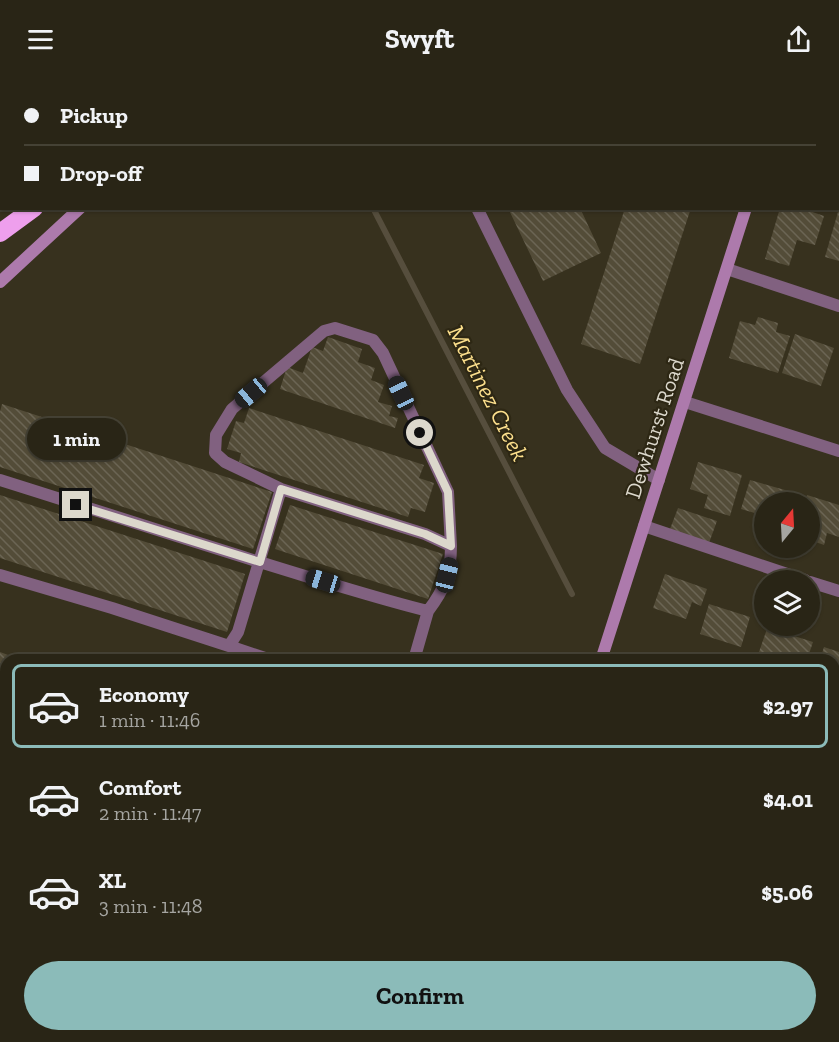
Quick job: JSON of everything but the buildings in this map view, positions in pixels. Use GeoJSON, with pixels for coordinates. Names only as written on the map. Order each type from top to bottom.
{"type":"FeatureCollection","features":[{"type":"Feature","properties":{"kind":"highway"},"geometry":{"type":"LineString","coordinates":[[0,232],[31,210]]}},
{"type":"Feature","properties":{"kind":"street"},"geometry":{"type":"LineString","coordinates":[[0,282],[78,210]]}},
{"type":"Feature","properties":{"kind":"street"},"geometry":{"type":"LineString","coordinates":[[478,210],[567,390],[605,448],[659,480]]}},
{"type":"Feature","properties":{"kind":"street","name":"Dewhurst Road"},"geometry":{"type":"LineString","coordinates":[[604,654],[745,210]]}},
{"type":"Feature","properties":{"kind":"street"},"geometry":{"type":"LineString","coordinates":[[727,269],[839,306]]}},
{"type":"Feature","properties":{"kind":"street"},"geometry":{"type":"LineString","coordinates":[[416,654],[428,611],[443,592],[451,558],[451,546],[448,492],[383,353],[373,340],[335,328],[324,331],[232,409],[216,435],[215,453],[225,462],[281,489],[425,534],[451,546]]}},
{"type":"Feature","properties":{"kind":"street"},"geometry":{"type":"LineString","coordinates":[[685,402],[839,451]]}},
{"type":"Feature","properties":{"kind":"street"},"geometry":{"type":"LineString","coordinates":[[0,480],[260,562],[428,611]]}},
{"type":"Feature","properties":{"kind":"street"},"geometry":{"type":"LineString","coordinates":[[229,646],[238,632],[281,489]]}},
{"type":"Feature","properties":{"kind":"street"},"geometry":{"type":"LineString","coordinates":[[644,526],[775,570]]}},
{"type":"Feature","properties":{"kind":"street"},"geometry":{"type":"LineString","coordinates":[[0,575],[112,608],[253,654]]}},
{"type":"Feature","properties":{"kind":"street"},"geometry":{"type":"LineString","coordinates":[[820,585],[839,591]]}},
{"type":"Feature","properties":{"kind":"waterway","name":"Martinez Creek"},"geometry":{"type":"LineString","coordinates":[[374,210],[572,594]]}},
{"type":"Feature","properties":{"kind":"route"},"geometry":{"type":"LineString","coordinates":[[76,505],[260,562],[281,489],[425,534],[451,546],[448,492],[420,433]]}}]}
